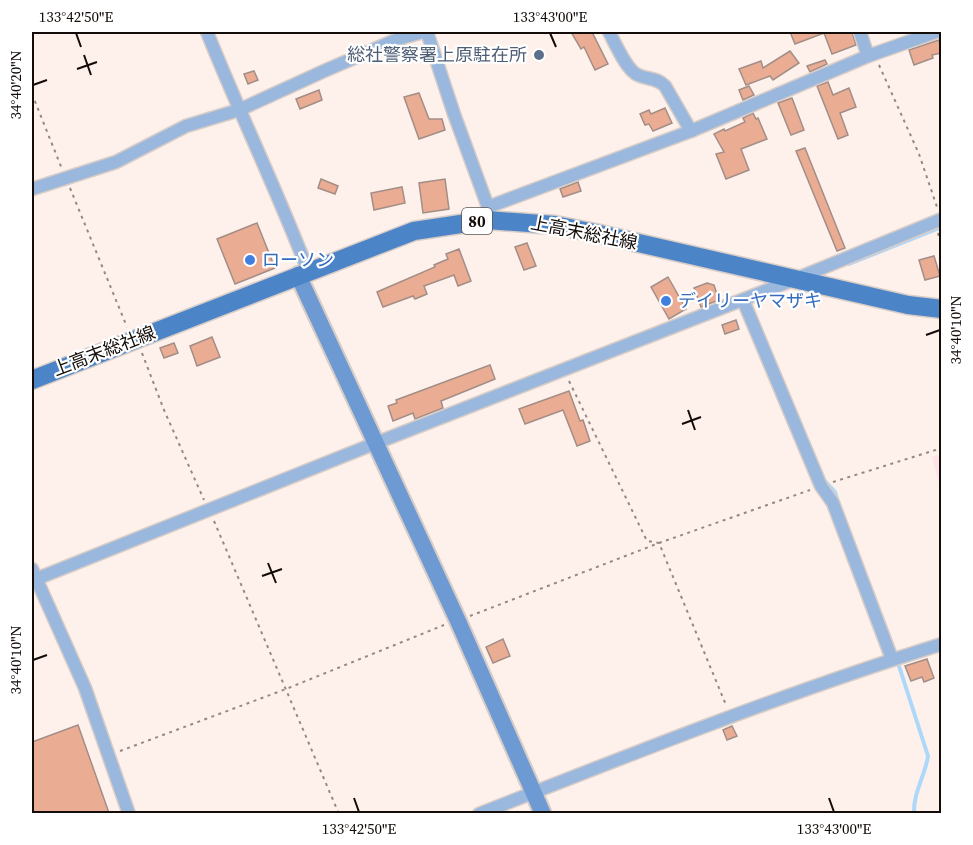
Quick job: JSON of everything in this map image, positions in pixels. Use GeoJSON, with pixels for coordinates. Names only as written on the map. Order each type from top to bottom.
{"type":"FeatureCollection","features":[{"type":"Feature","properties":{"kind":"main road","name":"上高末総社線"},"geometry":{"type":"LineString","coordinates":[[32,380],[414,231],[487,213],[555,225],[908,305],[942,309]]}},
{"type":"Feature","properties":{"kind":"street"},"geometry":{"type":"LineString","coordinates":[[207,32],[281,202],[303,273],[376,443],[543,813]]}},
{"type":"Feature","properties":{"kind":"street"},"geometry":{"type":"LineString","coordinates":[[32,189],[116,162],[186,126],[239,110],[398,39],[425,32],[487,213],[922,34],[936,32]]}},
{"type":"Feature","properties":{"kind":"street"},"geometry":{"type":"LineString","coordinates":[[609,32],[630,69],[636,75],[659,80],[664,86],[691,131]]}},
{"type":"Feature","properties":{"kind":"street"},"geometry":{"type":"LineString","coordinates":[[860,32],[871,55]]}},
{"type":"Feature","properties":{"kind":"street"},"geometry":{"type":"LineString","coordinates":[[129,813],[85,688],[34,574],[209,510],[743,300],[939,219]]}},
{"type":"Feature","properties":{"kind":"street"},"geometry":{"type":"LineString","coordinates":[[743,300],[821,486],[833,503],[892,659]]}},
{"type":"Feature","properties":{"kind":"street"},"geometry":{"type":"LineString","coordinates":[[479,813],[892,659],[942,644]]}},
{"type":"Feature","properties":{"kind":"path"},"geometry":{"type":"LineString","coordinates":[[871,55],[919,154],[938,208],[942,248]]}},
{"type":"Feature","properties":{"kind":"path"},"geometry":{"type":"LineString","coordinates":[[32,94],[164,410],[339,813]]}},
{"type":"Feature","properties":{"kind":"path"},"geometry":{"type":"LineString","coordinates":[[564,370],[647,541],[659,543]]}},
{"type":"Feature","properties":{"kind":"path"},"geometry":{"type":"LineString","coordinates":[[110,755],[659,543],[821,486],[942,448]]}},
{"type":"Feature","properties":{"kind":"path"},"geometry":{"type":"LineString","coordinates":[[659,543],[731,718]]}},
{"type":"Feature","properties":{"kind":"shaded area"},"geometry":{"type":"Polygon","coordinates":[[[941,454],[941,491],[932,457],[941,454]]]}},
{"type":"Feature","properties":{"kind":"building"},"geometry":{"type":"Polygon","coordinates":[[[571,32],[592,32],[608,64],[595,70],[584,47],[581,49],[571,32]]]}},
{"type":"Feature","properties":{"kind":"building"},"geometry":{"type":"Polygon","coordinates":[[[790,32],[852,32],[856,45],[832,54],[824,33],[795,44],[790,32]]]}},
{"type":"Feature","properties":{"kind":"building"},"geometry":{"type":"Polygon","coordinates":[[[939,40],[942,53],[932,55],[933,58],[914,65],[909,50],[939,40]]]}},
{"type":"Feature","properties":{"kind":"building"},"geometry":{"type":"Polygon","coordinates":[[[790,51],[799,63],[773,80],[770,76],[746,85],[739,69],[761,61],[763,68],[790,51]]]}},
{"type":"Feature","properties":{"kind":"building"},"geometry":{"type":"Polygon","coordinates":[[[825,60],[827,64],[810,72],[807,66],[825,60]]]}},
{"type":"Feature","properties":{"kind":"building"},"geometry":{"type":"Polygon","coordinates":[[[254,71],[258,80],[248,84],[244,74],[254,71]]]}},
{"type":"Feature","properties":{"kind":"building"},"geometry":{"type":"Polygon","coordinates":[[[828,82],[833,95],[849,88],[856,107],[840,113],[848,135],[838,139],[817,86],[828,82]]]}},
{"type":"Feature","properties":{"kind":"building"},"geometry":{"type":"Polygon","coordinates":[[[749,86],[754,95],[743,100],[739,90],[749,86]]]}},
{"type":"Feature","properties":{"kind":"building"},"geometry":{"type":"Polygon","coordinates":[[[319,90],[322,100],[300,109],[296,99],[319,90]]]}},
{"type":"Feature","properties":{"kind":"building"},"geometry":{"type":"Polygon","coordinates":[[[419,93],[429,119],[442,119],[445,130],[419,139],[404,97],[419,93]]]}},
{"type":"Feature","properties":{"kind":"building"},"geometry":{"type":"Polygon","coordinates":[[[792,98],[804,130],[791,135],[778,103],[792,98]]]}},
{"type":"Feature","properties":{"kind":"building"},"geometry":{"type":"Polygon","coordinates":[[[665,108],[672,123],[653,131],[649,124],[645,125],[640,114],[649,110],[651,114],[665,108]]]}},
{"type":"Feature","properties":{"kind":"building"},"geometry":{"type":"Polygon","coordinates":[[[753,113],[756,119],[758,118],[767,139],[741,149],[749,170],[726,179],[716,154],[724,152],[714,134],[745,122],[743,118],[753,113]]]}},
{"type":"Feature","properties":{"kind":"building"},"geometry":{"type":"Polygon","coordinates":[[[805,148],[845,248],[837,251],[796,151],[805,148]]]}},
{"type":"Feature","properties":{"kind":"building"},"geometry":{"type":"Polygon","coordinates":[[[321,179],[338,186],[335,194],[318,188],[321,179]]]}},
{"type":"Feature","properties":{"kind":"building"},"geometry":{"type":"Polygon","coordinates":[[[445,179],[449,209],[423,213],[419,183],[445,179]]]}},
{"type":"Feature","properties":{"kind":"building"},"geometry":{"type":"Polygon","coordinates":[[[578,182],[581,191],[563,197],[560,189],[578,182]]]}},
{"type":"Feature","properties":{"kind":"building"},"geometry":{"type":"Polygon","coordinates":[[[402,187],[405,203],[374,210],[371,193],[402,187]]]}},
{"type":"Feature","properties":{"kind":"building"},"geometry":{"type":"Polygon","coordinates":[[[257,223],[275,268],[235,284],[217,239],[257,223]]]}},
{"type":"Feature","properties":{"kind":"building"},"geometry":{"type":"Polygon","coordinates":[[[527,243],[536,266],[524,270],[515,247],[527,243]]]}},
{"type":"Feature","properties":{"kind":"building"},"geometry":{"type":"Polygon","coordinates":[[[459,249],[471,281],[458,286],[454,275],[424,286],[427,294],[415,299],[413,296],[383,307],[377,292],[435,267],[434,265],[448,259],[446,254],[459,249]]]}},
{"type":"Feature","properties":{"kind":"building"},"geometry":{"type":"Polygon","coordinates":[[[934,256],[940,276],[925,280],[919,260],[934,256]]]}},
{"type":"Feature","properties":{"kind":"building"},"geometry":{"type":"Polygon","coordinates":[[[668,277],[686,309],[669,319],[651,287],[668,277]]]}},
{"type":"Feature","properties":{"kind":"building"},"geometry":{"type":"Polygon","coordinates":[[[707,283],[714,285],[719,300],[701,307],[694,288],[707,283]]]}},
{"type":"Feature","properties":{"kind":"building"},"geometry":{"type":"Polygon","coordinates":[[[736,320],[739,329],[725,334],[722,325],[736,320]]]}},
{"type":"Feature","properties":{"kind":"building"},"geometry":{"type":"Polygon","coordinates":[[[212,337],[220,357],[197,366],[190,346],[212,337]]]}},
{"type":"Feature","properties":{"kind":"building"},"geometry":{"type":"Polygon","coordinates":[[[174,343],[178,353],[164,358],[160,348],[174,343]]]}},
{"type":"Feature","properties":{"kind":"building"},"geometry":{"type":"Polygon","coordinates":[[[490,365],[495,379],[441,401],[443,408],[415,419],[413,413],[393,421],[388,406],[397,403],[396,400],[490,365]]]}},
{"type":"Feature","properties":{"kind":"building"},"geometry":{"type":"Polygon","coordinates":[[[569,391],[590,441],[577,446],[563,410],[525,424],[519,409],[569,391]]]}},
{"type":"Feature","properties":{"kind":"building"},"geometry":{"type":"Polygon","coordinates":[[[503,639],[510,656],[493,663],[486,647],[503,639]]]}},
{"type":"Feature","properties":{"kind":"building"},"geometry":{"type":"Polygon","coordinates":[[[927,659],[934,678],[924,682],[922,677],[911,681],[905,666],[927,659]]]}},
{"type":"Feature","properties":{"kind":"building"},"geometry":{"type":"Polygon","coordinates":[[[78,725],[109,813],[32,813],[32,742],[78,725]]]}},
{"type":"Feature","properties":{"kind":"building"},"geometry":{"type":"Polygon","coordinates":[[[732,726],[737,736],[727,740],[723,730],[732,726]]]}},
{"type":"Feature","properties":{"kind":"waterway"},"geometry":{"type":"LineString","coordinates":[[849,264],[942,227]]}},
{"type":"Feature","properties":{"kind":"waterway"},"geometry":{"type":"LineString","coordinates":[[823,479],[835,492],[838,502]]}},
{"type":"Feature","properties":{"kind":"waterway"},"geometry":{"type":"LineString","coordinates":[[899,666],[928,756],[915,799],[914,814]]}},
{"type":"Feature","properties":{"kind":"place","name":"総社警察署上原駐在所"},"geometry":{"type":"Point","coordinates":[539,55]}},
{"type":"Feature","properties":{"kind":"place","name":"ローソン"},"geometry":{"type":"Point","coordinates":[250,260]}},
{"type":"Feature","properties":{"kind":"place","name":"デイリーヤマザキ"},"geometry":{"type":"Point","coordinates":[666,301]}}]}
